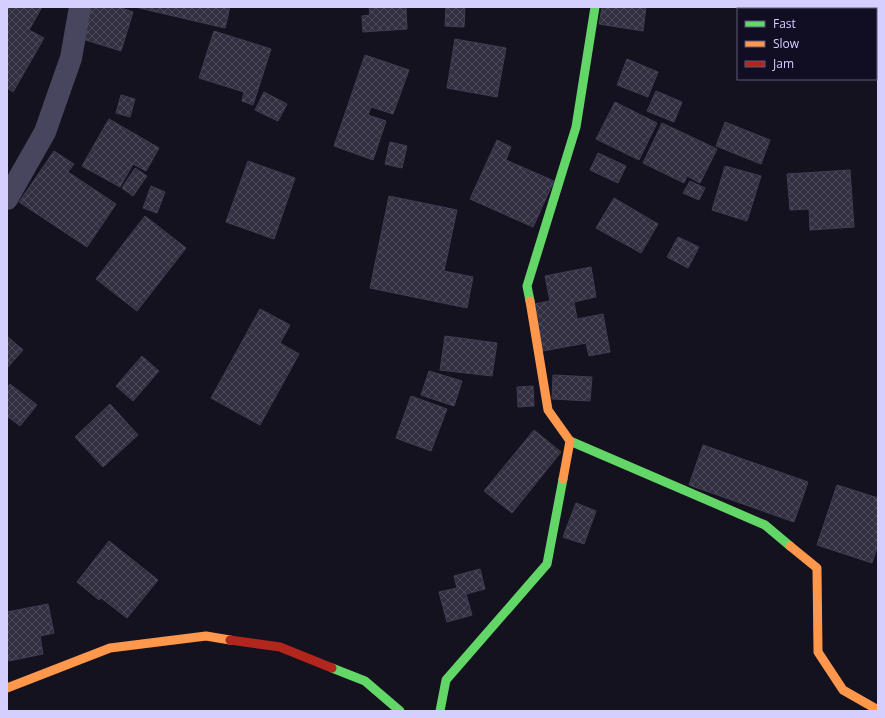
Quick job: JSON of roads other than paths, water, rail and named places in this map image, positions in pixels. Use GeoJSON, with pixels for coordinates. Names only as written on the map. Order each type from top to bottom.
{"type":"FeatureCollection","features":[{"type":"Feature","properties":{"kind":"street"},"geometry":{"type":"LineString","coordinates":[[7,199],[45,132],[71,58],[80,7]]}},
{"type":"Feature","properties":{"kind":"street"},"geometry":{"type":"LineString","coordinates":[[595,7],[576,127],[527,286],[548,410],[570,441],[765,525],[817,568],[818,652],[843,690],[878,710]]}},
{"type":"Feature","properties":{"kind":"street"},"geometry":{"type":"LineString","coordinates":[[440,711],[446,680],[547,564],[570,441]]}},
{"type":"Feature","properties":{"kind":"street"},"geometry":{"type":"LineString","coordinates":[[7,688],[110,648],[206,636],[280,647],[365,681],[400,711]]}}]}
